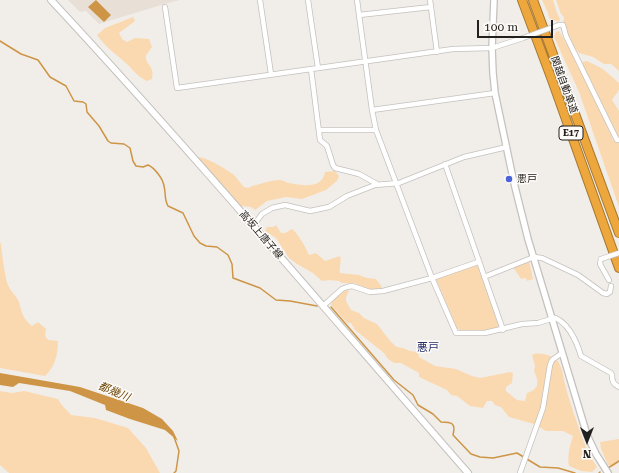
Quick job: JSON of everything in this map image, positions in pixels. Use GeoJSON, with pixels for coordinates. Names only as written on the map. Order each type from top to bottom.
{"type":"FeatureCollection","features":[{"type":"Feature","properties":{"kind":"highway","name":"関越自動車道"},"geometry":{"type":"LineString","coordinates":[[522,0],[555,87],[619,268]]}},
{"type":"Feature","properties":{"kind":"highway","name":"関越自動車道"},"geometry":{"type":"LineString","coordinates":[[533,0],[619,233]]}},
{"type":"Feature","properties":{"kind":"main road","name":"高坂上唐子線"},"geometry":{"type":"LineString","coordinates":[[52,0],[253,226],[468,473]]}},
{"type":"Feature","properties":{"kind":"street"},"geometry":{"type":"LineString","coordinates":[[260,0],[271,74]]}},
{"type":"Feature","properties":{"kind":"street"},"geometry":{"type":"LineString","coordinates":[[308,0],[318,68]]}},
{"type":"Feature","properties":{"kind":"street"},"geometry":{"type":"LineString","coordinates":[[357,0],[376,130],[432,278],[456,333],[479,334],[503,330],[522,324],[538,323],[551,318],[556,318],[563,323],[574,338],[580,356],[611,373],[612,380],[615,385],[619,387]]}},
{"type":"Feature","properties":{"kind":"street"},"geometry":{"type":"LineString","coordinates":[[430,0],[437,52]]}},
{"type":"Feature","properties":{"kind":"street"},"geometry":{"type":"LineString","coordinates":[[494,0],[492,73],[518,198],[551,318],[587,435],[596,454],[608,473]]}},
{"type":"Feature","properties":{"kind":"street"},"geometry":{"type":"LineString","coordinates":[[165,7],[177,88],[437,52],[469,48],[492,48],[559,25],[563,25],[566,36],[617,140],[619,140]]}},
{"type":"Feature","properties":{"kind":"street"},"geometry":{"type":"LineString","coordinates":[[359,15],[431,7]]}},
{"type":"Feature","properties":{"kind":"street"},"geometry":{"type":"LineString","coordinates":[[311,69],[320,140],[327,146],[334,168],[359,174],[377,184]]}},
{"type":"Feature","properties":{"kind":"street"},"geometry":{"type":"LineString","coordinates":[[372,110],[495,93]]}},
{"type":"Feature","properties":{"kind":"street"},"geometry":{"type":"LineString","coordinates":[[319,130],[376,130]]}},
{"type":"Feature","properties":{"kind":"street"},"geometry":{"type":"LineString","coordinates":[[253,226],[262,214],[272,208],[285,205],[306,211],[318,210],[329,207],[347,196],[377,184],[396,183],[464,157],[507,147]]}},
{"type":"Feature","properties":{"kind":"street"},"geometry":{"type":"LineString","coordinates":[[445,164],[503,330]]}},
{"type":"Feature","properties":{"kind":"street"},"geometry":{"type":"LineString","coordinates":[[609,280],[600,264],[601,259],[619,253]]}},
{"type":"Feature","properties":{"kind":"street"},"geometry":{"type":"LineString","coordinates":[[484,276],[534,257],[542,258],[578,275],[603,293],[607,294],[610,292],[611,286]]}},
{"type":"Feature","properties":{"kind":"street"},"geometry":{"type":"LineString","coordinates":[[323,306],[342,289],[347,287],[352,286],[376,293],[432,278],[478,262]]}},
{"type":"Feature","properties":{"kind":"street"},"geometry":{"type":"LineString","coordinates":[[520,473],[540,419],[550,365],[552,360],[562,354]]}},
{"type":"Feature","properties":{"kind":"shaded area"},"geometry":{"type":"Polygon","coordinates":[[[68,0],[180,0],[99,24],[86,11],[80,12],[68,0]]]}},
{"type":"Feature","properties":{"kind":"shaded area"},"geometry":{"type":"Polygon","coordinates":[[[96,0],[111,15],[104,22],[88,7],[96,0]]]}},
{"type":"Feature","properties":{"kind":"shaded area"},"geometry":{"type":"Polygon","coordinates":[[[542,0],[553,0],[560,19],[559,22],[549,18],[542,0]]]}},
{"type":"Feature","properties":{"kind":"shaded area"},"geometry":{"type":"Polygon","coordinates":[[[556,0],[619,0],[619,71],[611,64],[604,64],[593,57],[579,53],[573,46],[567,34],[563,24],[564,17],[561,14],[556,0]]]}},
{"type":"Feature","properties":{"kind":"shaded area"},"geometry":{"type":"Polygon","coordinates":[[[133,17],[135,21],[119,33],[122,39],[127,42],[135,38],[149,39],[152,47],[146,55],[146,59],[153,74],[152,79],[147,81],[139,76],[107,47],[97,35],[105,28],[133,17]]]}},
{"type":"Feature","properties":{"kind":"shaded area"},"geometry":{"type":"Polygon","coordinates":[[[559,31],[601,110],[613,140],[619,142],[619,207],[579,92],[554,37],[556,32],[559,31]]]}},
{"type":"Feature","properties":{"kind":"shaded area"},"geometry":{"type":"Polygon","coordinates":[[[587,61],[603,69],[619,83],[619,90],[612,100],[619,111],[619,137],[614,131],[585,72],[582,62],[587,61]]]}},
{"type":"Feature","properties":{"kind":"shaded area"},"geometry":{"type":"Polygon","coordinates":[[[197,157],[211,161],[222,167],[234,175],[244,187],[248,188],[266,182],[280,180],[300,185],[316,184],[323,178],[325,172],[335,171],[339,176],[337,181],[326,190],[302,199],[286,197],[267,201],[255,210],[251,207],[241,206],[197,157]]]}},
{"type":"Feature","properties":{"kind":"shaded area"},"geometry":{"type":"Polygon","coordinates":[[[276,225],[281,233],[285,233],[292,229],[302,241],[309,255],[316,253],[325,261],[340,256],[340,273],[376,279],[382,287],[381,290],[371,290],[354,283],[342,283],[339,281],[329,280],[322,281],[313,273],[289,258],[276,238],[265,231],[267,227],[273,227],[276,225]]]}},
{"type":"Feature","properties":{"kind":"shaded area"},"geometry":{"type":"Polygon","coordinates":[[[0,242],[6,279],[10,289],[19,302],[22,313],[32,326],[38,322],[46,329],[45,336],[48,340],[58,341],[55,360],[51,369],[45,376],[0,368],[0,242]]]}},
{"type":"Feature","properties":{"kind":"shaded area"},"geometry":{"type":"Polygon","coordinates":[[[529,261],[533,279],[527,281],[526,278],[521,279],[513,267],[529,261]]]}},
{"type":"Feature","properties":{"kind":"shaded area"},"geometry":{"type":"Polygon","coordinates":[[[476,265],[478,266],[499,327],[477,332],[465,332],[457,328],[436,279],[476,265]]]}},
{"type":"Feature","properties":{"kind":"shaded area"},"geometry":{"type":"Polygon","coordinates":[[[347,290],[349,291],[346,301],[351,310],[377,324],[391,342],[397,347],[418,352],[419,357],[435,366],[456,369],[480,378],[510,372],[513,373],[512,383],[506,387],[506,391],[517,400],[525,401],[527,393],[534,389],[537,385],[532,355],[543,354],[551,356],[557,360],[562,371],[581,435],[589,454],[597,467],[592,472],[581,471],[569,466],[569,454],[573,436],[563,431],[546,431],[534,424],[509,417],[501,407],[495,405],[492,401],[487,401],[483,408],[470,406],[457,396],[451,395],[447,390],[419,377],[419,373],[401,363],[394,363],[388,359],[384,353],[355,330],[351,323],[347,323],[331,305],[339,294],[347,290]]]}},
{"type":"Feature","properties":{"kind":"shaded area"},"geometry":{"type":"Polygon","coordinates":[[[0,373],[80,387],[143,408],[162,419],[173,431],[178,441],[165,430],[106,410],[105,405],[70,391],[19,383],[13,387],[0,385],[0,373]]]}},
{"type":"Feature","properties":{"kind":"shaded area"},"geometry":{"type":"Polygon","coordinates":[[[0,391],[12,393],[24,391],[58,399],[71,415],[95,418],[128,428],[146,448],[160,473],[9,473],[0,465],[0,391]]]}},
{"type":"Feature","properties":{"kind":"shaded area"},"geometry":{"type":"Polygon","coordinates":[[[619,439],[619,462],[614,466],[608,465],[601,449],[600,442],[619,439]]]}},
{"type":"Feature","properties":{"kind":"waterway"},"geometry":{"type":"LineString","coordinates":[[0,41],[21,54],[38,60],[50,77],[66,86],[74,101],[83,102],[86,104],[87,112],[99,126],[108,141],[111,143],[124,144],[130,148],[133,161],[136,166],[143,167],[148,165],[156,171],[163,183],[168,206],[183,213],[194,236],[200,243],[206,246],[217,247],[228,255],[232,264],[233,278],[260,288],[276,300],[317,306]]}},
{"type":"Feature","properties":{"kind":"waterway"},"geometry":{"type":"LineString","coordinates":[[331,307],[394,380],[413,395],[418,405],[433,414],[441,422],[448,422],[452,424],[454,428],[453,435],[471,454],[480,457],[493,458],[517,453],[540,467],[558,468],[575,473]]}},
{"type":"Feature","properties":{"kind":"waterway","name":"都幾川"},"geometry":{"type":"LineString","coordinates":[[174,437],[179,451],[176,471],[174,473]]}},
{"type":"Feature","properties":{"kind":"waterway"},"geometry":{"type":"LineString","coordinates":[[608,468],[619,461]]}},
{"type":"Feature","properties":{"kind":"place","name":"悪戸"},"geometry":{"type":"Point","coordinates":[509,179]}},
{"type":"Feature","properties":{"kind":"district","name":"悪戸"},"geometry":{"type":"Point","coordinates":[428,348]}}]}
